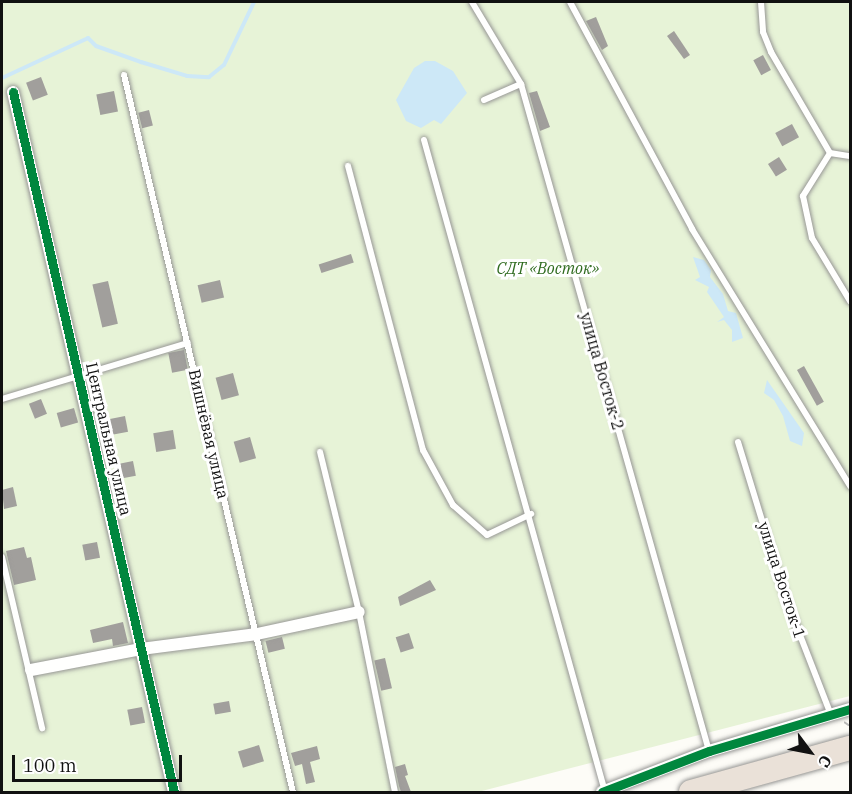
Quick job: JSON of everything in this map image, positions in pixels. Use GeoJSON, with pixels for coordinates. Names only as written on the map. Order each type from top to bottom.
{"type":"FeatureCollection","features":[{"type":"Feature","properties":{"kind":"highway"},"geometry":{"type":"LineString","coordinates":[[691,792],[850,748]]}},
{"type":"Feature","properties":{"kind":"street","name":"Центральная улица"},"geometry":{"type":"LineString","coordinates":[[13,92],[174,792]]}},
{"type":"Feature","properties":{"kind":"street"},"geometry":{"type":"LineString","coordinates":[[31,670],[141,649],[257,634],[359,612]]}},
{"type":"Feature","properties":{"kind":"street"},"geometry":{"type":"LineString","coordinates":[[603,792],[709,752],[850,710]]}},
{"type":"Feature","properties":{"kind":"lane","name":"улица Восток-2"},"geometry":{"type":"LineString","coordinates":[[472,2],[521,84],[709,752]]}},
{"type":"Feature","properties":{"kind":"lane"},"geometry":{"type":"LineString","coordinates":[[570,2],[692,229],[850,486]]}},
{"type":"Feature","properties":{"kind":"lane"},"geometry":{"type":"LineString","coordinates":[[761,2],[763,32],[771,52],[831,153]]}},
{"type":"Feature","properties":{"kind":"lane","name":"Вишнёвая улица"},"geometry":{"type":"LineString","coordinates":[[124,75],[257,634],[292,792]]}},
{"type":"Feature","properties":{"kind":"lane"},"geometry":{"type":"LineString","coordinates":[[484,100],[521,84]]}},
{"type":"Feature","properties":{"kind":"lane"},"geometry":{"type":"LineString","coordinates":[[424,140],[531,514],[603,792]]}},
{"type":"Feature","properties":{"kind":"lane"},"geometry":{"type":"LineString","coordinates":[[831,153],[850,156]]}},
{"type":"Feature","properties":{"kind":"lane"},"geometry":{"type":"LineString","coordinates":[[831,153],[803,196],[812,238],[850,301]]}},
{"type":"Feature","properties":{"kind":"lane"},"geometry":{"type":"LineString","coordinates":[[348,166],[428,459],[453,505],[487,535],[531,514]]}},
{"type":"Feature","properties":{"kind":"lane"},"geometry":{"type":"LineString","coordinates":[[2,399],[80,378],[188,343]]}},
{"type":"Feature","properties":{"kind":"lane","name":"улица Восток-1"},"geometry":{"type":"LineString","coordinates":[[738,442],[786,599],[831,715]]}},
{"type":"Feature","properties":{"kind":"lane"},"geometry":{"type":"LineString","coordinates":[[320,452],[359,612],[395,792]]}},
{"type":"Feature","properties":{"kind":"lane"},"geometry":{"type":"LineString","coordinates":[[2,557],[31,670],[42,728]]}},
{"type":"Feature","properties":{"kind":"green space","name":"СДТ «Восток»"},"geometry":{"type":"Polygon","coordinates":[[[2,2],[850,2],[850,696],[478,792],[2,792],[2,2]]]}},
{"type":"Feature","properties":{"kind":"water"},"geometry":{"type":"Polygon","coordinates":[[[425,61],[435,61],[453,71],[467,93],[441,124],[434,120],[421,128],[406,121],[396,100],[414,68],[425,61]]]}},
{"type":"Feature","properties":{"kind":"water"},"geometry":{"type":"Polygon","coordinates":[[[693,257],[704,260],[711,270],[710,277],[723,294],[728,311],[736,313],[743,338],[732,342],[732,330],[724,320],[717,322],[724,317],[707,292],[709,287],[695,280],[700,277],[693,257]]]}},
{"type":"Feature","properties":{"kind":"water"},"geometry":{"type":"Polygon","coordinates":[[[767,380],[804,433],[802,446],[790,441],[783,416],[774,400],[764,393],[767,380]]]}},
{"type":"Feature","properties":{"kind":"building"},"geometry":{"type":"Polygon","coordinates":[[[596,17],[608,46],[602,50],[586,21],[596,17]]]}},
{"type":"Feature","properties":{"kind":"building"},"geometry":{"type":"Polygon","coordinates":[[[674,31],[690,55],[684,59],[667,36],[674,31]]]}},
{"type":"Feature","properties":{"kind":"building"},"geometry":{"type":"Polygon","coordinates":[[[763,55],[771,70],[761,75],[753,60],[763,55]]]}},
{"type":"Feature","properties":{"kind":"building"},"geometry":{"type":"Polygon","coordinates":[[[41,77],[48,95],[33,100],[26,83],[41,77]]]}},
{"type":"Feature","properties":{"kind":"building"},"geometry":{"type":"Polygon","coordinates":[[[114,91],[118,112],[100,115],[96,94],[114,91]]]}},
{"type":"Feature","properties":{"kind":"building"},"geometry":{"type":"Polygon","coordinates":[[[537,91],[550,127],[540,131],[529,93],[537,91]]]}},
{"type":"Feature","properties":{"kind":"building"},"geometry":{"type":"Polygon","coordinates":[[[149,110],[153,126],[142,128],[138,113],[149,110]]]}},
{"type":"Feature","properties":{"kind":"building"},"geometry":{"type":"Polygon","coordinates":[[[792,124],[799,137],[782,146],[775,133],[792,124]]]}},
{"type":"Feature","properties":{"kind":"building"},"geometry":{"type":"Polygon","coordinates":[[[779,157],[787,170],[776,177],[768,164],[779,157]]]}},
{"type":"Feature","properties":{"kind":"building"},"geometry":{"type":"Polygon","coordinates":[[[351,254],[354,263],[321,273],[319,265],[351,254]]]}},
{"type":"Feature","properties":{"kind":"building"},"geometry":{"type":"Polygon","coordinates":[[[220,280],[224,298],[202,303],[198,285],[220,280]]]}},
{"type":"Feature","properties":{"kind":"building"},"geometry":{"type":"Polygon","coordinates":[[[108,281],[118,324],[102,327],[92,285],[108,281]]]}},
{"type":"Feature","properties":{"kind":"building"},"geometry":{"type":"Polygon","coordinates":[[[184,350],[188,370],[172,373],[168,353],[184,350]]]}},
{"type":"Feature","properties":{"kind":"building"},"geometry":{"type":"Polygon","coordinates":[[[804,366],[824,402],[817,406],[797,370],[804,366]]]}},
{"type":"Feature","properties":{"kind":"building"},"geometry":{"type":"Polygon","coordinates":[[[233,373],[239,395],[222,400],[216,378],[233,373]]]}},
{"type":"Feature","properties":{"kind":"building"},"geometry":{"type":"Polygon","coordinates":[[[41,399],[47,414],[35,419],[29,404],[41,399]]]}},
{"type":"Feature","properties":{"kind":"building"},"geometry":{"type":"Polygon","coordinates":[[[74,408],[78,422],[61,427],[57,413],[74,408]]]}},
{"type":"Feature","properties":{"kind":"building"},"geometry":{"type":"Polygon","coordinates":[[[125,416],[128,432],[105,436],[102,420],[125,416]]]}},
{"type":"Feature","properties":{"kind":"building"},"geometry":{"type":"Polygon","coordinates":[[[173,430],[176,449],[156,452],[153,433],[173,430]]]}},
{"type":"Feature","properties":{"kind":"building"},"geometry":{"type":"Polygon","coordinates":[[[250,437],[256,458],[240,463],[234,442],[250,437]]]}},
{"type":"Feature","properties":{"kind":"building"},"geometry":{"type":"Polygon","coordinates":[[[133,461],[136,476],[117,479],[114,465],[133,461]]]}},
{"type":"Feature","properties":{"kind":"building"},"geometry":{"type":"Polygon","coordinates":[[[13,487],[17,506],[4,509],[2,490],[13,487]]]}},
{"type":"Feature","properties":{"kind":"building"},"geometry":{"type":"Polygon","coordinates":[[[97,542],[100,558],[85,561],[82,545],[97,542]]]}},
{"type":"Feature","properties":{"kind":"building"},"geometry":{"type":"Polygon","coordinates":[[[24,547],[27,558],[31,557],[36,580],[14,585],[6,551],[24,547]]]}},
{"type":"Feature","properties":{"kind":"building"},"geometry":{"type":"Polygon","coordinates":[[[430,580],[436,590],[400,606],[398,597],[430,580]]]}},
{"type":"Feature","properties":{"kind":"building"},"geometry":{"type":"Polygon","coordinates":[[[123,622],[128,643],[113,646],[112,639],[93,643],[90,630],[123,622]]]}},
{"type":"Feature","properties":{"kind":"building"},"geometry":{"type":"Polygon","coordinates":[[[409,633],[414,648],[401,653],[396,637],[409,633]]]}},
{"type":"Feature","properties":{"kind":"building"},"geometry":{"type":"Polygon","coordinates":[[[282,637],[285,649],[268,653],[266,641],[282,637]]]}},
{"type":"Feature","properties":{"kind":"building"},"geometry":{"type":"Polygon","coordinates":[[[385,658],[392,688],[381,691],[374,660],[385,658]]]}},
{"type":"Feature","properties":{"kind":"building"},"geometry":{"type":"Polygon","coordinates":[[[229,701],[231,712],[215,715],[213,704],[229,701]]]}},
{"type":"Feature","properties":{"kind":"building"},"geometry":{"type":"Polygon","coordinates":[[[142,707],[145,723],[130,726],[127,710],[142,707]]]}},
{"type":"Feature","properties":{"kind":"building"},"geometry":{"type":"Polygon","coordinates":[[[259,745],[264,761],[243,768],[238,751],[259,745]]]}},
{"type":"Feature","properties":{"kind":"building"},"geometry":{"type":"Polygon","coordinates":[[[317,746],[320,759],[310,762],[315,782],[306,784],[302,764],[295,766],[291,753],[317,746]]]}},
{"type":"Feature","properties":{"kind":"building"},"geometry":{"type":"Polygon","coordinates":[[[405,764],[408,775],[405,776],[411,792],[401,792],[399,786],[395,767],[405,764]]]}},
{"type":"Feature","properties":{"kind":"waterway"},"geometry":{"type":"LineString","coordinates":[[2,78],[88,38],[96,46],[141,62],[187,76],[209,77],[224,65],[254,2]]}},
{"type":"Feature","properties":{"kind":"cycle path"},"geometry":{"type":"LineString","coordinates":[[13,92],[174,792]]}},
{"type":"Feature","properties":{"kind":"cycle path"},"geometry":{"type":"LineString","coordinates":[[602,792],[709,751],[850,709]]}}]}
